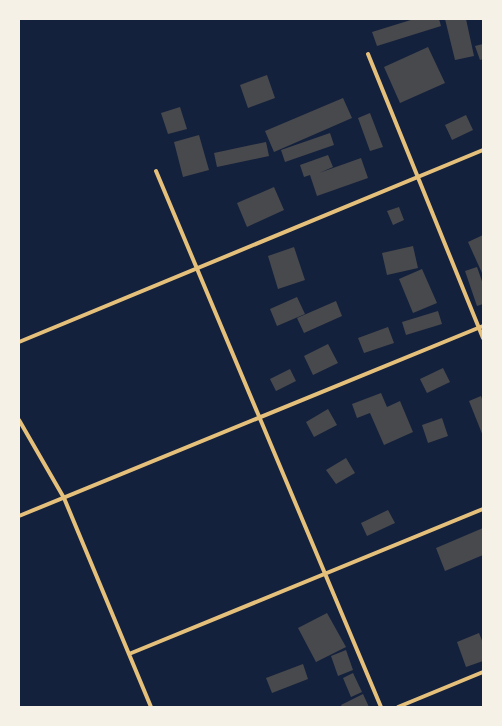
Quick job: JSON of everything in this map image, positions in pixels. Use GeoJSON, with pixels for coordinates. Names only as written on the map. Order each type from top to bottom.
{"type":"FeatureCollection","features":[{"type":"Feature","properties":{"kind":"street"},"geometry":{"type":"LineString","coordinates":[[368,54],[481,327],[483,338]]}},
{"type":"Feature","properties":{"kind":"street"},"geometry":{"type":"LineString","coordinates":[[19,342],[483,150]]}},
{"type":"Feature","properties":{"kind":"street"},"geometry":{"type":"LineString","coordinates":[[156,171],[381,707]]}},
{"type":"Feature","properties":{"kind":"street"},"geometry":{"type":"LineString","coordinates":[[19,516],[481,327]]}},
{"type":"Feature","properties":{"kind":"street"},"geometry":{"type":"LineString","coordinates":[[19,420],[64,498],[151,707]]}},
{"type":"Feature","properties":{"kind":"street"},"geometry":{"type":"LineString","coordinates":[[129,654],[483,509]]}},
{"type":"Feature","properties":{"kind":"street"},"geometry":{"type":"LineString","coordinates":[[398,707],[483,672]]}},
{"type":"Feature","properties":{"kind":"building"},"geometry":{"type":"Polygon","coordinates":[[[414,19],[439,19],[441,26],[377,46],[372,32],[414,19]]]}},
{"type":"Feature","properties":{"kind":"building"},"geometry":{"type":"Polygon","coordinates":[[[445,19],[466,19],[474,56],[455,60],[445,19]]]}},
{"type":"Feature","properties":{"kind":"building"},"geometry":{"type":"Polygon","coordinates":[[[483,44],[483,59],[480,60],[475,46],[483,44]]]}},
{"type":"Feature","properties":{"kind":"building"},"geometry":{"type":"Polygon","coordinates":[[[428,47],[445,83],[400,103],[384,67],[428,47]]]}},
{"type":"Feature","properties":{"kind":"building"},"geometry":{"type":"Polygon","coordinates":[[[267,75],[275,98],[248,108],[240,85],[267,75]]]}},
{"type":"Feature","properties":{"kind":"building"},"geometry":{"type":"Polygon","coordinates":[[[343,98],[352,118],[274,152],[265,131],[343,98]]]}},
{"type":"Feature","properties":{"kind":"building"},"geometry":{"type":"Polygon","coordinates":[[[180,107],[187,129],[168,134],[161,113],[180,107]]]}},
{"type":"Feature","properties":{"kind":"building"},"geometry":{"type":"Polygon","coordinates":[[[370,113],[383,147],[370,151],[358,118],[370,113]]]}},
{"type":"Feature","properties":{"kind":"building"},"geometry":{"type":"Polygon","coordinates":[[[466,115],[473,130],[452,140],[445,125],[466,115]]]}},
{"type":"Feature","properties":{"kind":"building"},"geometry":{"type":"Polygon","coordinates":[[[330,133],[334,145],[285,162],[281,150],[330,133]]]}},
{"type":"Feature","properties":{"kind":"building"},"geometry":{"type":"Polygon","coordinates":[[[199,135],[209,170],[183,177],[174,142],[199,135]]]}},
{"type":"Feature","properties":{"kind":"building"},"geometry":{"type":"Polygon","coordinates":[[[266,142],[269,156],[217,167],[214,153],[266,142]]]}},
{"type":"Feature","properties":{"kind":"building"},"geometry":{"type":"Polygon","coordinates":[[[328,155],[333,167],[319,173],[361,158],[368,178],[317,196],[310,175],[304,177],[300,165],[328,155]]]}},
{"type":"Feature","properties":{"kind":"building"},"geometry":{"type":"Polygon","coordinates":[[[274,187],[284,210],[247,227],[237,203],[274,187]]]}},
{"type":"Feature","properties":{"kind":"building"},"geometry":{"type":"Polygon","coordinates":[[[399,207],[404,220],[393,225],[387,211],[399,207]]]}},
{"type":"Feature","properties":{"kind":"building"},"geometry":{"type":"Polygon","coordinates":[[[483,235],[483,272],[482,273],[468,242],[483,235]]]}},
{"type":"Feature","properties":{"kind":"building"},"geometry":{"type":"Polygon","coordinates":[[[413,246],[418,268],[387,275],[382,253],[413,246]]]}},
{"type":"Feature","properties":{"kind":"building"},"geometry":{"type":"Polygon","coordinates":[[[294,247],[305,280],[278,289],[268,256],[294,247]]]}},
{"type":"Feature","properties":{"kind":"building"},"geometry":{"type":"Polygon","coordinates":[[[477,267],[483,284],[483,304],[477,306],[465,271],[477,267]]]}},
{"type":"Feature","properties":{"kind":"building"},"geometry":{"type":"Polygon","coordinates":[[[422,269],[437,303],[413,313],[399,279],[422,269]]]}},
{"type":"Feature","properties":{"kind":"building"},"geometry":{"type":"Polygon","coordinates":[[[297,297],[305,314],[277,326],[270,309],[297,297]]]}},
{"type":"Feature","properties":{"kind":"building"},"geometry":{"type":"Polygon","coordinates":[[[336,301],[342,316],[304,333],[297,318],[336,301]]]}},
{"type":"Feature","properties":{"kind":"building"},"geometry":{"type":"Polygon","coordinates":[[[438,311],[442,324],[406,335],[402,322],[438,311]]]}},
{"type":"Feature","properties":{"kind":"building"},"geometry":{"type":"Polygon","coordinates":[[[388,327],[394,343],[364,353],[358,338],[388,327]]]}},
{"type":"Feature","properties":{"kind":"building"},"geometry":{"type":"Polygon","coordinates":[[[328,344],[338,363],[313,375],[304,356],[328,344]]]}},
{"type":"Feature","properties":{"kind":"building"},"geometry":{"type":"Polygon","coordinates":[[[443,368],[450,382],[427,393],[420,379],[443,368]]]}},
{"type":"Feature","properties":{"kind":"building"},"geometry":{"type":"Polygon","coordinates":[[[290,369],[296,381],[276,391],[270,379],[290,369]]]}},
{"type":"Feature","properties":{"kind":"building"},"geometry":{"type":"Polygon","coordinates":[[[381,393],[387,407],[400,401],[413,432],[384,445],[370,413],[357,418],[352,404],[381,393]]]}},
{"type":"Feature","properties":{"kind":"building"},"geometry":{"type":"Polygon","coordinates":[[[481,396],[483,402],[483,436],[469,401],[481,396]]]}},
{"type":"Feature","properties":{"kind":"building"},"geometry":{"type":"Polygon","coordinates":[[[328,409],[337,425],[314,437],[306,422],[328,409]]]}},
{"type":"Feature","properties":{"kind":"building"},"geometry":{"type":"Polygon","coordinates":[[[442,418],[448,436],[428,443],[422,425],[442,418]]]}},
{"type":"Feature","properties":{"kind":"building"},"geometry":{"type":"Polygon","coordinates":[[[346,458],[355,473],[336,484],[326,470],[346,458]]]}},
{"type":"Feature","properties":{"kind":"building"},"geometry":{"type":"Polygon","coordinates":[[[388,510],[395,523],[367,536],[361,523],[388,510]]]}},
{"type":"Feature","properties":{"kind":"building"},"geometry":{"type":"Polygon","coordinates":[[[483,528],[483,555],[445,571],[436,548],[483,528]]]}},
{"type":"Feature","properties":{"kind":"building"},"geometry":{"type":"Polygon","coordinates":[[[327,613],[346,647],[316,662],[298,628],[327,613]]]}},
{"type":"Feature","properties":{"kind":"building"},"geometry":{"type":"Polygon","coordinates":[[[479,633],[483,643],[483,661],[466,667],[457,642],[479,633]]]}},
{"type":"Feature","properties":{"kind":"building"},"geometry":{"type":"Polygon","coordinates":[[[346,650],[353,670],[338,676],[331,656],[346,650]]]}},
{"type":"Feature","properties":{"kind":"building"},"geometry":{"type":"Polygon","coordinates":[[[303,664],[308,679],[272,693],[266,678],[303,664]]]}},
{"type":"Feature","properties":{"kind":"building"},"geometry":{"type":"Polygon","coordinates":[[[353,673],[362,692],[351,697],[343,678],[353,673]]]}},
{"type":"Feature","properties":{"kind":"building"},"geometry":{"type":"Polygon","coordinates":[[[363,694],[369,707],[342,707],[341,705],[363,694]]]}}]}
